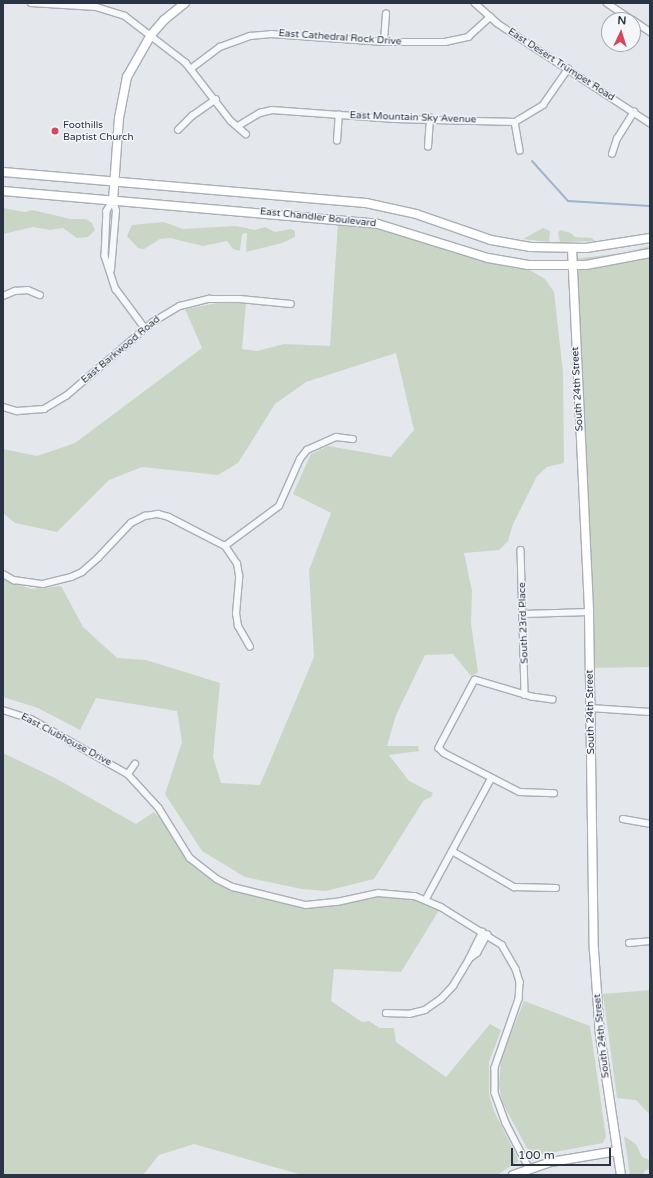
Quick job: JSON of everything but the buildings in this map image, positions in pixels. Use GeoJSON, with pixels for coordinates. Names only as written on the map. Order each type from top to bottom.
{"type":"FeatureCollection","features":[{"type":"Feature","properties":{"kind":"main road"},"geometry":{"type":"LineString","coordinates":[[113,201],[123,91],[131,67],[151,35],[164,20],[185,3]]}},
{"type":"Feature","properties":{"kind":"main road","name":"East Chandler Boulevard"},"geometry":{"type":"LineString","coordinates":[[3,172],[374,204],[416,214],[491,240],[530,247],[572,249],[650,238]]}},
{"type":"Feature","properties":{"kind":"main road","name":"East Chandler Boulevard"},"geometry":{"type":"LineString","coordinates":[[3,192],[371,223],[414,233],[488,258],[528,265],[572,266],[620,260],[650,253]]}},
{"type":"Feature","properties":{"kind":"main road","name":"South 24th Street"},"geometry":{"type":"LineString","coordinates":[[572,249],[589,612],[596,977],[600,1035],[620,1175]]}},
{"type":"Feature","properties":{"kind":"main road"},"geometry":{"type":"LineString","coordinates":[[513,1175],[529,1168],[616,1151]]}},
{"type":"Feature","properties":{"kind":"street"},"geometry":{"type":"LineString","coordinates":[[31,3],[105,9],[125,16],[192,68],[231,121],[246,134]]}},
{"type":"Feature","properties":{"kind":"street","name":"East Desert Trumpet Road"},"geometry":{"type":"LineString","coordinates":[[475,3],[490,17],[650,123]]}},
{"type":"Feature","properties":{"kind":"street"},"geometry":{"type":"LineString","coordinates":[[606,3],[620,12]]}},
{"type":"Feature","properties":{"kind":"street"},"geometry":{"type":"LineString","coordinates":[[384,42],[386,14]]}},
{"type":"Feature","properties":{"kind":"street","name":"East Cathedral Rock Drive"},"geometry":{"type":"LineString","coordinates":[[192,68],[220,47],[250,36],[285,34],[384,42],[454,42],[474,33],[490,17]]}},
{"type":"Feature","properties":{"kind":"street"},"geometry":{"type":"LineString","coordinates":[[641,26],[650,32]]}},
{"type":"Feature","properties":{"kind":"street","name":"East Mountain Sky Avenue"},"geometry":{"type":"LineString","coordinates":[[238,126],[260,113],[272,110],[339,115],[515,122],[529,116],[543,105],[568,69]]}},
{"type":"Feature","properties":{"kind":"street"},"geometry":{"type":"LineString","coordinates":[[178,130],[192,116],[216,99]]}},
{"type":"Feature","properties":{"kind":"street"},"geometry":{"type":"LineString","coordinates":[[612,154],[617,139],[634,112]]}},
{"type":"Feature","properties":{"kind":"street"},"geometry":{"type":"LineString","coordinates":[[337,141],[339,115]]}},
{"type":"Feature","properties":{"kind":"street"},"geometry":{"type":"LineString","coordinates":[[428,147],[430,118]]}},
{"type":"Feature","properties":{"kind":"street"},"geometry":{"type":"LineString","coordinates":[[515,122],[520,151]]}},
{"type":"Feature","properties":{"kind":"street"},"geometry":{"type":"LineString","coordinates":[[113,201],[108,211],[105,256],[116,289],[145,328]]}},
{"type":"Feature","properties":{"kind":"street"},"geometry":{"type":"LineString","coordinates":[[111,271],[116,211],[113,201]]}},
{"type":"Feature","properties":{"kind":"street"},"geometry":{"type":"LineString","coordinates":[[3,296],[15,291],[28,290],[40,295]]}},
{"type":"Feature","properties":{"kind":"street","name":"East Barkwood Road"},"geometry":{"type":"LineString","coordinates":[[3,407],[18,411],[44,409],[66,396],[145,328],[169,311],[198,301],[240,299],[291,304]]}},
{"type":"Feature","properties":{"kind":"street"},"geometry":{"type":"LineString","coordinates":[[225,546],[279,506],[300,458],[308,450],[336,437],[353,439]]}},
{"type":"Feature","properties":{"kind":"street"},"geometry":{"type":"LineString","coordinates":[[3,574],[14,580],[43,584],[71,577],[92,562],[131,523],[145,516],[158,514],[169,517],[225,546],[237,564],[239,576],[236,614],[238,626],[250,647]]}},
{"type":"Feature","properties":{"kind":"street","name":"South 23rd Place"},"geometry":{"type":"LineString","coordinates":[[521,550],[524,614],[525,695]]}},
{"type":"Feature","properties":{"kind":"street"},"geometry":{"type":"LineString","coordinates":[[524,614],[589,612]]}},
{"type":"Feature","properties":{"kind":"street"},"geometry":{"type":"LineString","coordinates":[[553,700],[525,695],[475,680],[440,748],[444,753],[520,792],[554,794]]}},
{"type":"Feature","properties":{"kind":"street"},"geometry":{"type":"LineString","coordinates":[[590,708],[650,712]]}},
{"type":"Feature","properties":{"kind":"street","name":"East Clubhouse Drive"},"geometry":{"type":"LineString","coordinates":[[3,710],[31,719],[128,774],[159,808],[190,858],[203,870],[233,887],[306,905],[337,902],[378,893],[400,893],[426,899],[484,933],[508,953],[520,982],[519,999],[495,1068],[495,1092],[506,1123],[529,1168]]}},
{"type":"Feature","properties":{"kind":"street"},"geometry":{"type":"LineString","coordinates":[[128,774],[135,764]]}},
{"type":"Feature","properties":{"kind":"street"},"geometry":{"type":"LineString","coordinates":[[426,899],[491,778]]}},
{"type":"Feature","properties":{"kind":"street"},"geometry":{"type":"LineString","coordinates":[[623,819],[650,824]]}},
{"type":"Feature","properties":{"kind":"street"},"geometry":{"type":"LineString","coordinates":[[452,851],[514,888],[556,888]]}},
{"type":"Feature","properties":{"kind":"street"},"geometry":{"type":"LineString","coordinates":[[386,1013],[409,1014],[432,1006],[446,995],[469,960],[484,933]]}},
{"type":"Feature","properties":{"kind":"street"},"geometry":{"type":"LineString","coordinates":[[629,943],[650,941]]}},
{"type":"Feature","properties":{"kind":"green space"},"geometry":{"type":"Polygon","coordinates":[[[3,208],[25,212],[32,210],[71,219],[86,219],[92,223],[95,230],[88,237],[77,238],[63,228],[50,230],[33,227],[3,234],[3,208]]]}},
{"type":"Feature","properties":{"kind":"green space"},"geometry":{"type":"Polygon","coordinates":[[[164,222],[183,229],[236,226],[255,230],[265,227],[275,232],[291,229],[295,231],[295,237],[282,243],[246,252],[247,233],[242,234],[240,251],[233,249],[227,241],[203,246],[170,238],[160,239],[144,249],[138,248],[127,236],[132,225],[164,222]]]}},
{"type":"Feature","properties":{"kind":"green space"},"geometry":{"type":"Polygon","coordinates":[[[338,223],[400,233],[483,261],[528,269],[545,279],[554,292],[563,372],[564,463],[547,467],[537,476],[513,524],[508,541],[499,550],[464,553],[472,591],[471,624],[478,672],[471,676],[453,654],[425,655],[396,715],[387,746],[418,746],[419,751],[389,755],[409,781],[433,793],[431,797],[424,800],[374,879],[326,891],[302,889],[245,877],[202,851],[165,794],[182,742],[177,711],[96,698],[80,730],[38,708],[3,697],[3,579],[31,589],[61,586],[83,627],[117,658],[146,660],[220,683],[213,757],[221,783],[260,785],[314,657],[309,570],[331,513],[293,494],[311,454],[328,446],[391,457],[414,430],[396,353],[306,382],[275,404],[238,463],[218,475],[142,467],[109,480],[57,532],[15,523],[3,513],[3,449],[37,456],[75,443],[202,348],[185,309],[223,302],[246,303],[242,349],[257,351],[284,344],[330,346],[338,223]]]}},
{"type":"Feature","properties":{"kind":"green space"},"geometry":{"type":"Polygon","coordinates":[[[543,228],[550,231],[549,242],[523,239],[543,228]]]}},
{"type":"Feature","properties":{"kind":"green space"},"geometry":{"type":"Polygon","coordinates":[[[560,230],[571,233],[575,237],[592,238],[595,241],[560,242],[558,233],[560,230]]]}},
{"type":"Feature","properties":{"kind":"green space"},"geometry":{"type":"Polygon","coordinates":[[[650,246],[650,667],[590,668],[572,259],[624,253],[650,246]]]}},
{"type":"Feature","properties":{"kind":"green space"},"geometry":{"type":"Polygon","coordinates":[[[3,753],[55,778],[136,824],[154,812],[174,833],[190,858],[233,887],[306,905],[400,893],[441,907],[401,972],[334,969],[331,1001],[362,1022],[369,1021],[379,1028],[394,1028],[396,1042],[446,1077],[490,1024],[501,1030],[489,1062],[489,1095],[494,1111],[519,1161],[497,1175],[302,1175],[194,1144],[159,1155],[143,1175],[3,1175],[3,753]]]}},
{"type":"Feature","properties":{"kind":"green space"},"geometry":{"type":"Polygon","coordinates":[[[650,990],[650,1115],[636,1100],[617,1098],[603,994],[650,990]]]}},
{"type":"Feature","properties":{"kind":"green space"},"geometry":{"type":"Polygon","coordinates":[[[524,1001],[590,1026],[606,1137],[603,1143],[534,1156],[528,1150],[502,1102],[499,1085],[501,1058],[524,1001]]]}},
{"type":"Feature","properties":{"kind":"green space"},"geometry":{"type":"Polygon","coordinates":[[[624,1136],[636,1144],[642,1157],[650,1160],[650,1169],[644,1171],[644,1175],[630,1175],[624,1136]]]}},
{"type":"Feature","properties":{"kind":"waterway"},"geometry":{"type":"LineString","coordinates":[[532,161],[568,201],[650,206]]}},
{"type":"Feature","properties":{"kind":"place","name":"Foothills Baptist Church"},"geometry":{"type":"Point","coordinates":[55,131]}}]}
